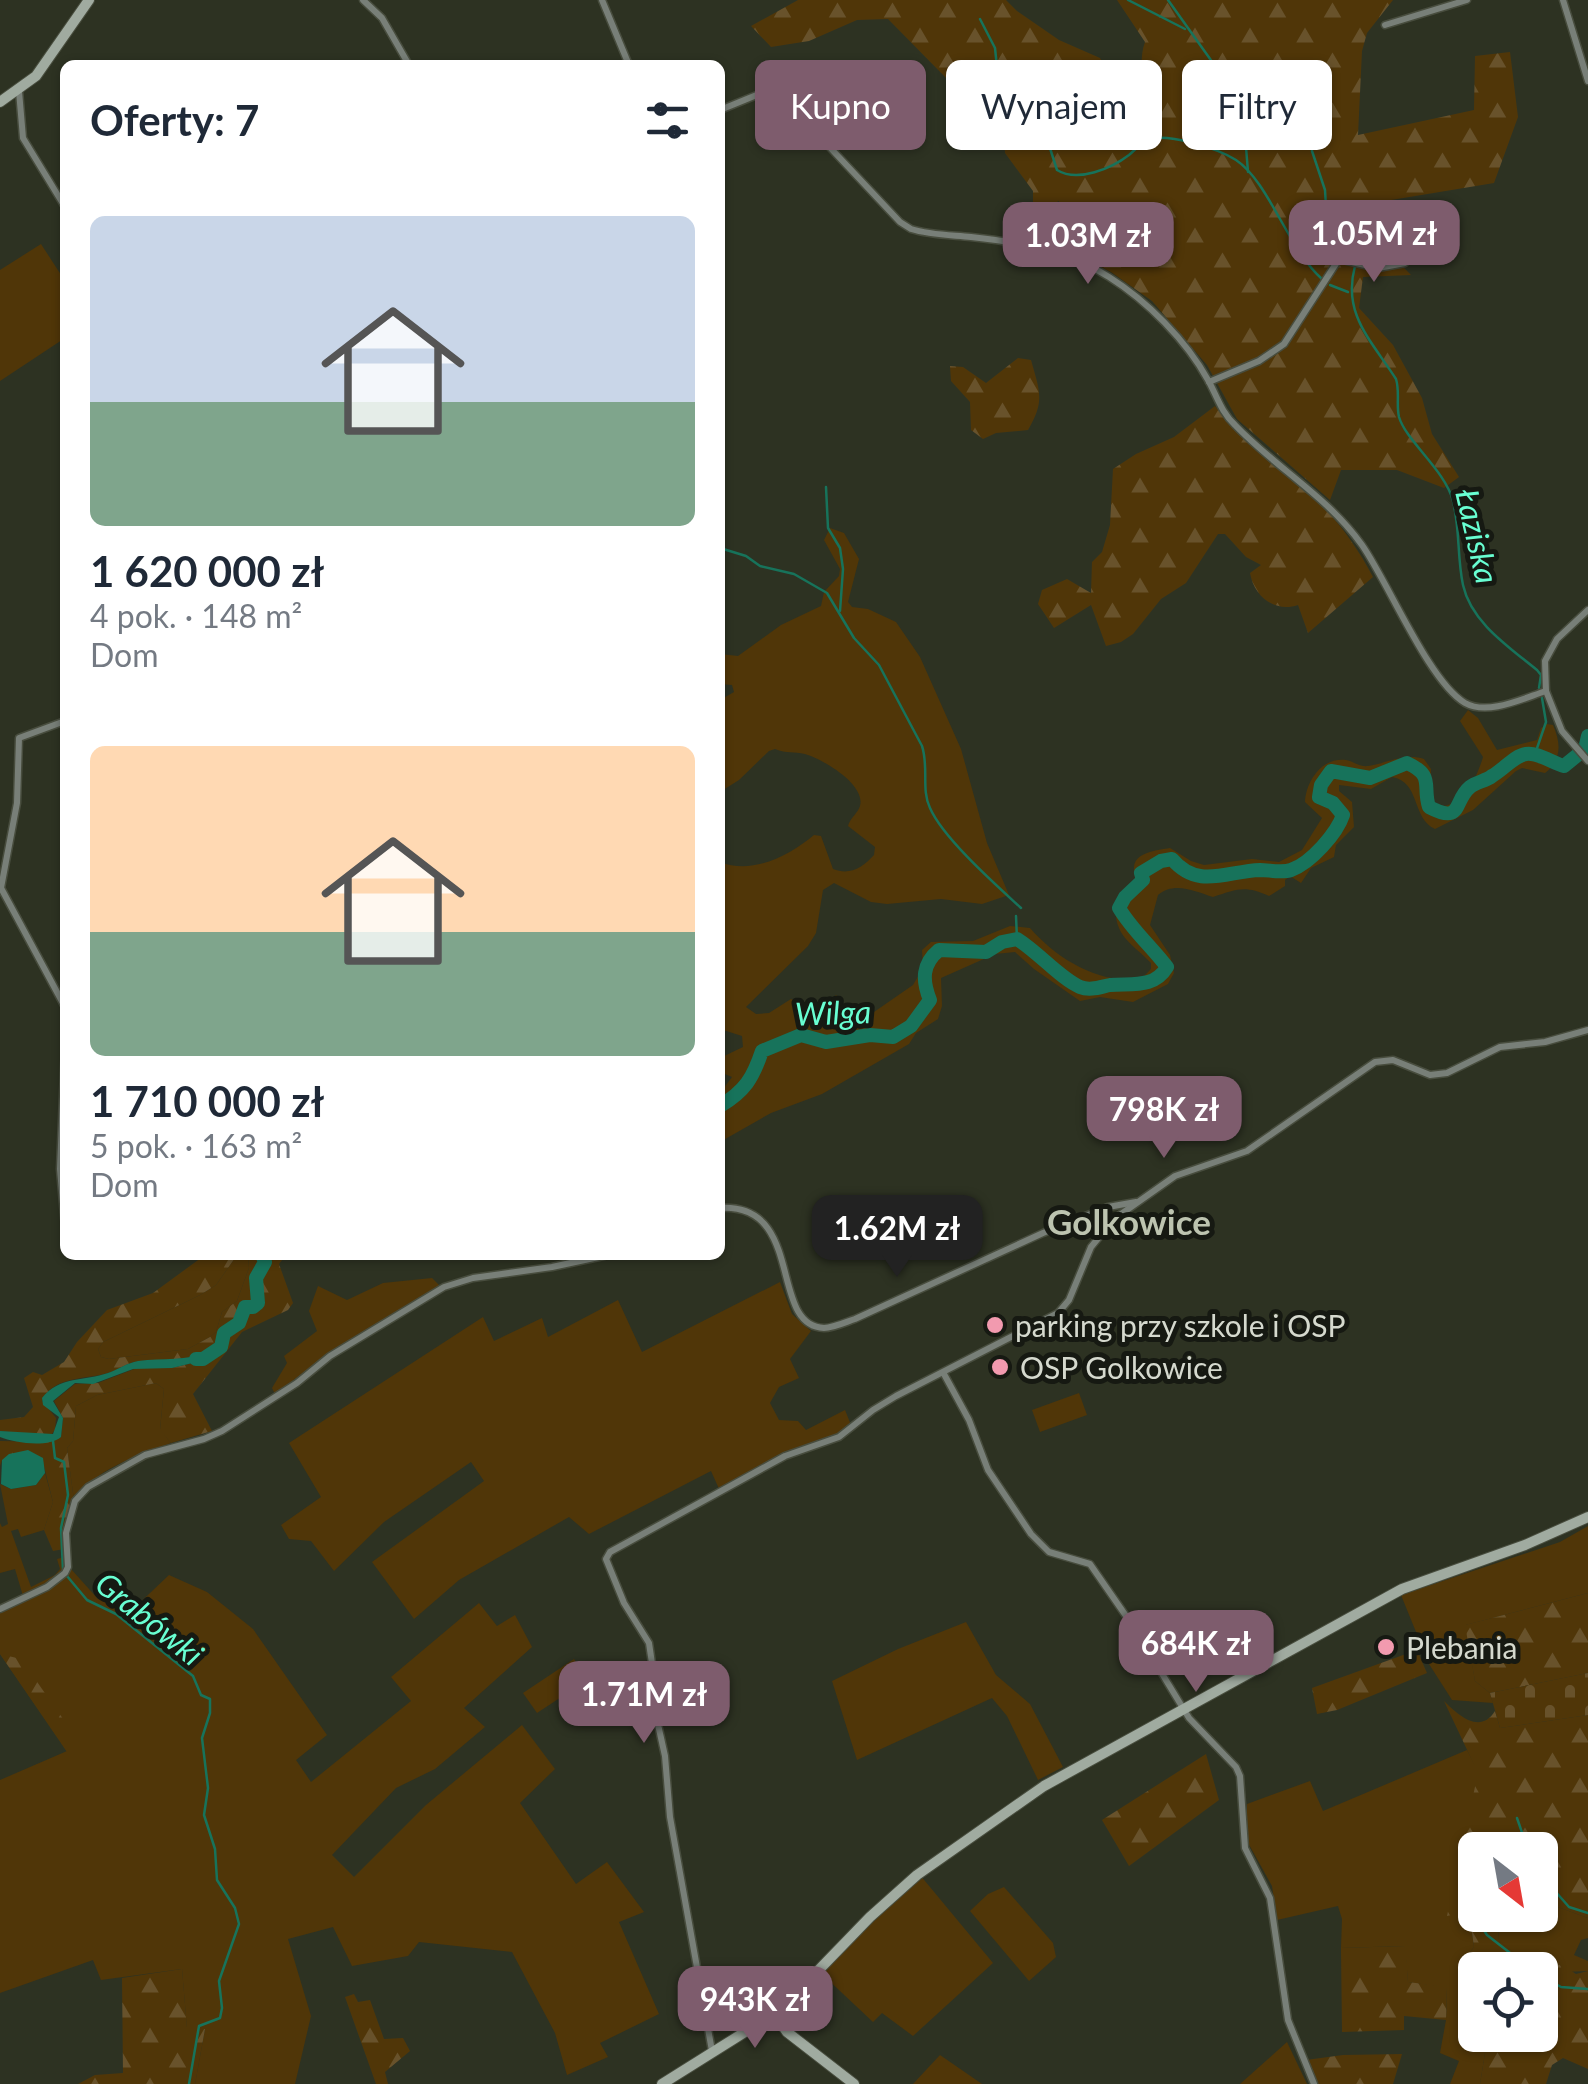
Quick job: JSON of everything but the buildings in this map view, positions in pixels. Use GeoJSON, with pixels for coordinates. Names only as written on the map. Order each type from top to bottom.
{"type":"FeatureCollection","features":[{"type":"Feature","properties":{"kind":"street"},"geometry":{"type":"LineString","coordinates":[[0,102],[36,76],[89,0]]}},
{"type":"Feature","properties":{"kind":"street"},"geometry":{"type":"LineString","coordinates":[[363,0],[382,18],[406,60]]}},
{"type":"Feature","properties":{"kind":"street"},"geometry":{"type":"LineString","coordinates":[[602,0],[627,60]]}},
{"type":"Feature","properties":{"kind":"street"},"geometry":{"type":"LineString","coordinates":[[1386,25],[1466,0]]}},
{"type":"Feature","properties":{"kind":"street"},"geometry":{"type":"LineString","coordinates":[[1563,0],[1588,80]]}},
{"type":"Feature","properties":{"kind":"street"},"geometry":{"type":"LineString","coordinates":[[725,108],[774,88],[907,227],[1036,247],[1108,276],[1147,307],[1186,347],[1224,414],[1235,426],[1310,489],[1361,543],[1424,651],[1463,702],[1485,707],[1546,690]]}},
{"type":"Feature","properties":{"kind":"street"},"geometry":{"type":"LineString","coordinates":[[19,91],[23,138],[60,199]]}},
{"type":"Feature","properties":{"kind":"street"},"geometry":{"type":"LineString","coordinates":[[1209,382],[1259,361],[1284,344],[1340,259],[1378,268],[1405,263]]}},
{"type":"Feature","properties":{"kind":"street"},"geometry":{"type":"LineString","coordinates":[[1588,610],[1545,660],[1546,690],[1567,740],[1588,762]]}},
{"type":"Feature","properties":{"kind":"street"},"geometry":{"type":"LineString","coordinates":[[60,723],[19,738],[17,803],[0,888],[60,998]]}},
{"type":"Feature","properties":{"kind":"street"},"geometry":{"type":"LineString","coordinates":[[714,2054],[672,1828],[665,1756],[653,1702],[649,1643],[624,1603],[606,1559],[610,1552],[785,1456],[838,1437],[872,1410],[1058,1313],[1069,1300],[1091,1247],[1114,1219],[1175,1176],[1247,1150],[1375,1062],[1394,1060],[1430,1075],[1447,1072],[1500,1046],[1545,1042],[1588,1030]]}},
{"type":"Feature","properties":{"kind":"street"},"geometry":{"type":"LineString","coordinates":[[725,1208],[754,1213],[770,1229],[796,1309],[810,1323],[823,1328],[854,1319],[1043,1233],[1137,1201]]}},
{"type":"Feature","properties":{"kind":"street"},"geometry":{"type":"LineString","coordinates":[[0,1609],[47,1587],[65,1573],[66,1533],[76,1502],[88,1487],[145,1455],[222,1431],[330,1356],[444,1286],[573,1260]]}},
{"type":"Feature","properties":{"kind":"street"},"geometry":{"type":"LineString","coordinates":[[944,1374],[969,1420],[988,1470],[1031,1534],[1048,1552],[1090,1564],[1183,1709],[1231,1759],[1240,1776],[1245,1848],[1270,1898],[1288,2020],[1314,2084]]}},
{"type":"Feature","properties":{"kind":"street"},"geometry":{"type":"LineString","coordinates":[[662,2084],[774,2014],[870,1917],[955,1846],[1044,1786],[1402,1588],[1525,1545],[1588,1517]]}},
{"type":"Feature","properties":{"kind":"street"},"geometry":{"type":"LineString","coordinates":[[774,2014],[787,2032],[854,2084]]}},
{"type":"Feature","properties":{"kind":"green space"},"geometry":{"type":"Polygon","coordinates":[[[798,0],[1006,0],[1059,40],[1101,60],[946,60],[946,78],[888,19],[857,20],[809,41],[771,47],[751,26],[798,0]]]}},
{"type":"Feature","properties":{"kind":"green space"},"geometry":{"type":"Polygon","coordinates":[[[1117,0],[1393,0],[1367,33],[1362,51],[1358,135],[1474,110],[1475,56],[1510,52],[1518,117],[1494,183],[1367,204],[1375,238],[1411,275],[1363,277],[1359,308],[1393,345],[1422,398],[1432,434],[1459,477],[1444,488],[1397,470],[1341,470],[1330,500],[1237,419],[1207,365],[1152,301],[1111,272],[1061,248],[1059,201],[1042,209],[1033,205],[1033,191],[1005,150],[1162,150],[1162,60],[1142,60],[1145,42],[1117,0]]]}},
{"type":"Feature","properties":{"kind":"green space"},"geometry":{"type":"Polygon","coordinates":[[[41,244],[60,273],[60,341],[0,381],[0,270],[41,244]]]}},
{"type":"Feature","properties":{"kind":"green space"},"geometry":{"type":"Polygon","coordinates":[[[1018,358],[1031,360],[1037,380],[1039,404],[1033,420],[1028,430],[996,433],[983,439],[971,430],[970,402],[951,381],[950,366],[963,367],[986,383],[1018,358]]]}},
{"type":"Feature","properties":{"kind":"green space"},"geometry":{"type":"Polygon","coordinates":[[[1215,406],[1243,436],[1318,501],[1348,537],[1373,577],[1308,633],[1298,605],[1281,607],[1266,601],[1250,573],[1261,565],[1246,557],[1225,534],[1218,534],[1186,583],[1161,599],[1133,634],[1121,642],[1106,646],[1091,605],[1054,628],[1038,604],[1042,590],[1067,579],[1091,593],[1092,562],[1102,552],[1110,525],[1113,469],[1174,437],[1215,406]]]}},
{"type":"Feature","properties":{"kind":"green space"},"geometry":{"type":"Polygon","coordinates":[[[830,528],[844,533],[859,559],[848,602],[852,607],[868,609],[896,622],[920,657],[961,749],[987,843],[1009,895],[982,904],[941,899],[887,904],[871,902],[834,883],[823,890],[816,933],[808,946],[746,1007],[756,1014],[769,1013],[791,999],[818,1013],[836,995],[841,1000],[837,1018],[842,1022],[861,1021],[913,985],[923,968],[922,950],[931,942],[973,941],[1010,926],[1030,928],[1053,950],[1095,974],[1142,978],[1151,969],[1151,963],[1125,938],[1118,924],[1116,904],[1138,892],[1134,867],[1143,855],[1170,848],[1204,865],[1252,859],[1279,862],[1302,850],[1322,818],[1305,802],[1306,794],[1317,772],[1337,760],[1365,766],[1403,758],[1424,759],[1431,769],[1429,805],[1449,805],[1471,785],[1483,757],[1460,721],[1468,710],[1478,718],[1497,750],[1537,740],[1541,728],[1553,725],[1558,738],[1557,757],[1545,773],[1522,768],[1516,771],[1473,810],[1435,829],[1422,817],[1412,793],[1401,780],[1392,777],[1371,789],[1339,785],[1339,791],[1352,802],[1354,827],[1336,845],[1334,857],[1311,868],[1301,883],[1290,876],[1285,886],[1269,896],[1241,889],[1213,897],[1178,888],[1158,895],[1150,925],[1170,955],[1174,973],[1168,984],[1133,1002],[1100,997],[1080,1001],[1015,952],[995,954],[941,978],[942,1006],[938,1019],[916,1033],[909,1044],[822,1094],[771,1113],[725,1139],[725,1086],[732,1077],[725,1074],[725,1056],[743,1047],[742,1036],[725,1031],[725,863],[745,866],[770,861],[814,835],[821,836],[833,869],[856,869],[874,855],[875,847],[848,826],[860,806],[856,789],[841,774],[812,757],[769,751],[725,789],[725,697],[734,692],[732,685],[725,684],[725,655],[738,656],[781,625],[821,606],[824,592],[839,576],[840,569],[824,540],[830,528]]]}},
{"type":"Feature","properties":{"kind":"green space"},"geometry":{"type":"Polygon","coordinates":[[[198,1260],[234,1260],[216,1285],[103,1342],[98,1349],[101,1357],[188,1349],[210,1337],[216,1332],[222,1312],[237,1301],[248,1260],[282,1260],[279,1264],[293,1303],[288,1310],[242,1332],[193,1394],[212,1431],[171,1443],[160,1430],[164,1389],[156,1383],[97,1395],[76,1406],[73,1441],[67,1448],[74,1501],[64,1549],[53,1551],[44,1530],[53,1502],[42,1458],[2,1460],[0,1466],[0,1441],[48,1442],[61,1437],[63,1418],[54,1401],[75,1384],[98,1383],[137,1368],[172,1368],[213,1358],[209,1352],[136,1362],[54,1387],[42,1401],[56,1418],[50,1436],[0,1431],[0,1420],[24,1417],[33,1407],[24,1378],[33,1372],[42,1375],[64,1362],[107,1310],[153,1293],[198,1260]]]}},
{"type":"Feature","properties":{"kind":"green space"},"geometry":{"type":"Polygon","coordinates":[[[234,1260],[248,1260],[237,1301],[222,1312],[216,1332],[210,1337],[188,1349],[101,1357],[98,1349],[103,1342],[216,1285],[234,1260]]]}},
{"type":"Feature","properties":{"kind":"green space"},"geometry":{"type":"Polygon","coordinates":[[[432,1278],[440,1286],[336,1348],[275,1394],[272,1388],[287,1363],[284,1356],[317,1331],[309,1311],[318,1286],[347,1300],[383,1283],[432,1278]]]}},
{"type":"Feature","properties":{"kind":"green space"},"geometry":{"type":"Polygon","coordinates":[[[780,1282],[792,1314],[811,1331],[790,1359],[799,1378],[779,1387],[770,1403],[779,1420],[798,1421],[806,1430],[845,1410],[851,1425],[838,1436],[785,1452],[720,1491],[711,1471],[589,1534],[569,1517],[459,1580],[414,1619],[372,1562],[484,1481],[471,1462],[384,1522],[334,1571],[311,1541],[289,1539],[281,1525],[321,1497],[289,1443],[483,1317],[494,1341],[542,1318],[548,1337],[618,1300],[642,1352],[780,1282]]]}},
{"type":"Feature","properties":{"kind":"green space"},"geometry":{"type":"Polygon","coordinates":[[[156,1383],[164,1389],[160,1429],[171,1443],[104,1472],[74,1501],[67,1448],[73,1441],[76,1406],[97,1395],[156,1383]]]}},
{"type":"Feature","properties":{"kind":"green space"},"geometry":{"type":"Polygon","coordinates":[[[1079,1393],[1087,1415],[1040,1432],[1032,1410],[1079,1393]]]}},
{"type":"Feature","properties":{"kind":"green space"},"geometry":{"type":"Polygon","coordinates":[[[45,1473],[53,1502],[44,1530],[21,1537],[18,1529],[11,1531],[31,1587],[55,1575],[60,1569],[57,1559],[65,1557],[65,1568],[51,1582],[23,1596],[15,1569],[0,1573],[0,1523],[2,1527],[8,1524],[0,1484],[11,1489],[36,1485],[45,1473]]]}},
{"type":"Feature","properties":{"kind":"green space"},"geometry":{"type":"Polygon","coordinates":[[[1588,1526],[1588,1593],[1466,1625],[1475,1681],[1490,1693],[1493,1703],[1452,1700],[1429,1664],[1401,1595],[1560,1542],[1588,1526]]]}},
{"type":"Feature","properties":{"kind":"green space"},"geometry":{"type":"Polygon","coordinates":[[[71,1569],[98,1599],[120,1601],[130,1612],[169,1575],[207,1592],[253,1629],[327,1735],[296,1760],[311,1782],[411,1701],[391,1677],[479,1603],[497,1626],[515,1615],[532,1647],[464,1708],[485,1727],[435,1769],[396,1788],[332,1855],[354,1877],[426,1805],[522,1725],[555,1769],[520,1803],[576,1884],[607,1862],[644,1912],[619,1922],[659,2014],[600,2043],[608,2057],[567,2075],[555,2033],[512,1952],[419,1942],[408,1956],[352,1966],[333,1927],[288,1939],[311,2016],[295,2084],[195,2084],[205,2029],[187,2029],[182,1969],[101,1980],[93,1960],[0,1993],[0,1780],[67,1751],[0,1654],[0,1612],[56,1583],[71,1569]]]}},
{"type":"Feature","properties":{"kind":"green space"},"geometry":{"type":"Polygon","coordinates":[[[1588,1593],[1588,1673],[1490,1693],[1475,1681],[1465,1625],[1588,1593]]]}},
{"type":"Feature","properties":{"kind":"green space"},"geometry":{"type":"Polygon","coordinates":[[[966,1622],[996,1675],[1030,1704],[1063,1767],[1038,1780],[1007,1716],[992,1698],[857,1760],[832,1681],[966,1622]]]}},
{"type":"Feature","properties":{"kind":"green space"},"geometry":{"type":"Polygon","coordinates":[[[1417,1650],[1427,1673],[1337,1710],[1317,1714],[1312,1688],[1417,1650]]]}},
{"type":"Feature","properties":{"kind":"green space"},"geometry":{"type":"Polygon","coordinates":[[[0,1654],[21,1659],[75,1736],[67,1752],[0,1654]]]}},
{"type":"Feature","properties":{"kind":"green space"},"geometry":{"type":"Polygon","coordinates":[[[574,1659],[587,1680],[537,1713],[523,1693],[574,1659]]]}},
{"type":"Feature","properties":{"kind":"green space"},"geometry":{"type":"Polygon","coordinates":[[[1588,1673],[1588,1715],[1500,1728],[1490,1693],[1588,1673]]]}},
{"type":"Feature","properties":{"kind":"green space"},"geometry":{"type":"Polygon","coordinates":[[[1444,1701],[1462,1717],[1476,1722],[1483,1722],[1495,1711],[1500,1728],[1588,1715],[1588,1918],[1558,1907],[1558,1832],[1465,1832],[1478,1773],[1444,1701]]]}},
{"type":"Feature","properties":{"kind":"green space"},"geometry":{"type":"Polygon","coordinates":[[[1467,1750],[1479,1773],[1466,1832],[1458,1832],[1458,1869],[1448,1915],[1458,1913],[1458,1932],[1472,1932],[1474,1947],[1470,1952],[1458,1952],[1458,2052],[1485,2052],[1480,2084],[1450,2084],[1459,2061],[1440,2053],[1447,1988],[1408,1982],[1405,1946],[1341,1948],[1342,1919],[1338,1906],[1277,1920],[1272,1886],[1247,1841],[1247,1804],[1310,1781],[1323,1811],[1467,1750]]]}},
{"type":"Feature","properties":{"kind":"green space"},"geometry":{"type":"Polygon","coordinates":[[[1206,1754],[1219,1800],[1129,1866],[1102,1820],[1206,1754]]]}},
{"type":"Feature","properties":{"kind":"green space"},"geometry":{"type":"Polygon","coordinates":[[[1458,1865],[1458,1914],[1447,1916],[1458,1865]]]}},
{"type":"Feature","properties":{"kind":"green space"},"geometry":{"type":"Polygon","coordinates":[[[920,1875],[993,1963],[913,2036],[882,2013],[873,2022],[824,1976],[824,1970],[863,1926],[920,1875]]]}},
{"type":"Feature","properties":{"kind":"green space"},"geometry":{"type":"Polygon","coordinates":[[[1004,1887],[1053,1943],[1056,1957],[1029,1981],[970,1911],[988,1894],[1004,1887]]]}},
{"type":"Feature","properties":{"kind":"green space"},"geometry":{"type":"Polygon","coordinates":[[[1558,1907],[1588,1918],[1588,1938],[1581,1940],[1574,1955],[1588,1961],[1588,1971],[1558,1972],[1558,1952],[1513,1952],[1499,1941],[1498,1932],[1558,1932],[1558,1907]]]}},
{"type":"Feature","properties":{"kind":"green space"},"geometry":{"type":"Polygon","coordinates":[[[1472,1932],[1498,1932],[1499,1941],[1513,1952],[1471,1952],[1472,1932]]]}},
{"type":"Feature","properties":{"kind":"green space"},"geometry":{"type":"Polygon","coordinates":[[[1406,1946],[1408,1982],[1447,1987],[1446,2020],[1404,2016],[1404,2030],[1342,2032],[1341,1948],[1406,1946]]]}},
{"type":"Feature","properties":{"kind":"green space"},"geometry":{"type":"Polygon","coordinates":[[[1558,1965],[1576,1974],[1588,1971],[1588,2069],[1563,2058],[1552,2065],[1546,2084],[1480,2084],[1485,2052],[1558,2052],[1558,1965]]]}},
{"type":"Feature","properties":{"kind":"green space"},"geometry":{"type":"Polygon","coordinates":[[[182,1969],[187,2028],[205,2029],[195,2084],[78,2084],[95,2075],[123,2073],[122,1978],[182,1969]]]}},
{"type":"Feature","properties":{"kind":"green space"},"geometry":{"type":"Polygon","coordinates":[[[354,1994],[358,2002],[370,2000],[384,2039],[403,2038],[410,2051],[385,2072],[388,2084],[376,2084],[345,1997],[354,1994]]]}},
{"type":"Feature","properties":{"kind":"green space"},"geometry":{"type":"Polygon","coordinates":[[[1287,2042],[1307,2084],[1240,2084],[1287,2042]]]}},
{"type":"Feature","properties":{"kind":"green space"},"geometry":{"type":"Polygon","coordinates":[[[1402,2054],[1393,2084],[1317,2084],[1306,2060],[1343,2055],[1402,2054]]]}},
{"type":"Feature","properties":{"kind":"green space"},"geometry":{"type":"Polygon","coordinates":[[[940,2055],[982,2084],[913,2084],[940,2055]]]}},
{"type":"Feature","properties":{"kind":"shaded area"},"geometry":{"type":"Polygon","coordinates":[[[210,1352],[213,1358],[172,1368],[133,1369],[93,1384],[75,1383],[53,1401],[63,1418],[61,1437],[55,1440],[31,1443],[0,1437],[0,1431],[53,1434],[59,1417],[43,1405],[42,1398],[56,1386],[138,1361],[210,1352]]]}},
{"type":"Feature","properties":{"kind":"shaded area"},"geometry":{"type":"Polygon","coordinates":[[[28,1450],[43,1458],[45,1473],[36,1485],[11,1489],[1,1484],[2,1460],[9,1454],[28,1450]]]}},
{"type":"Feature","properties":{"kind":"waterway","name":"Łaziska"},"geometry":{"type":"LineString","coordinates":[[1128,0],[1185,29]]}},
{"type":"Feature","properties":{"kind":"waterway","name":"Łaziska"},"geometry":{"type":"LineString","coordinates":[[1168,0],[1213,63],[1234,126],[1246,147],[1248,172]]}},
{"type":"Feature","properties":{"kind":"waterway"},"geometry":{"type":"LineString","coordinates":[[980,19],[995,48],[998,77],[1048,142],[1057,170],[1075,175],[1094,172],[1114,165],[1147,140],[1156,138],[1218,151],[1248,170],[1299,251],[1322,279]]}},
{"type":"Feature","properties":{"kind":"waterway"},"geometry":{"type":"LineString","coordinates":[[1312,151],[1325,190],[1327,224],[1333,237],[1353,256]]}},
{"type":"Feature","properties":{"kind":"waterway","name":"Łaziska"},"geometry":{"type":"LineString","coordinates":[[1355,266],[1352,298],[1356,313],[1396,379],[1399,417],[1449,489],[1467,598],[1492,633],[1537,670],[1541,675],[1539,688]]}},
{"type":"Feature","properties":{"kind":"waterway","name":"Łaziska"},"geometry":{"type":"LineString","coordinates":[[1330,285],[1348,292]]}},
{"type":"Feature","properties":{"kind":"waterway"},"geometry":{"type":"LineString","coordinates":[[826,487],[828,528],[840,548],[843,569],[840,611]]}},
{"type":"Feature","properties":{"kind":"waterway"},"geometry":{"type":"LineString","coordinates":[[725,550],[746,556],[760,566],[794,574],[827,593],[854,638],[879,665],[922,746],[927,801],[937,820],[971,861],[1021,908]]}},
{"type":"Feature","properties":{"kind":"waterway","name":"Łaziska"},"geometry":{"type":"LineString","coordinates":[[1535,754],[1546,722],[1542,698]]}},
{"type":"Feature","properties":{"kind":"waterway","name":"Wilga"},"geometry":{"type":"LineString","coordinates":[[725,1103],[747,1083],[762,1051],[801,1035],[826,1042],[870,1035],[893,1037],[911,1026],[930,1000],[925,973],[939,950],[986,952],[1002,942],[1017,939],[1065,978],[1084,988],[1142,984],[1156,979],[1167,967],[1119,908],[1143,880],[1141,873],[1172,859],[1192,874],[1203,876],[1284,871],[1299,866],[1322,847],[1343,815],[1333,803],[1319,797],[1321,785],[1331,771],[1370,778],[1407,763],[1424,777],[1429,807],[1447,813],[1456,809],[1470,787],[1490,778],[1517,757],[1535,755],[1564,766],[1585,749],[1588,736]]}},
{"type":"Feature","properties":{"kind":"waterway"},"geometry":{"type":"LineString","coordinates":[[1016,916],[1017,939]]}},
{"type":"Feature","properties":{"kind":"waterway","name":"Wilga"},"geometry":{"type":"LineString","coordinates":[[196,1359],[203,1359],[221,1347],[224,1333],[239,1323],[245,1307],[258,1303],[256,1278],[264,1260]]}},
{"type":"Feature","properties":{"kind":"waterway","name":"Grabówki"},"geometry":{"type":"LineString","coordinates":[[53,1441],[55,1458],[64,1462],[68,1495],[61,1528],[63,1570]]}},
{"type":"Feature","properties":{"kind":"waterway","name":"Grabówki"},"geometry":{"type":"LineString","coordinates":[[67,1576],[87,1600],[116,1614],[193,1676],[201,1695],[210,1699],[202,1738],[208,1788],[204,1815],[215,1849],[217,1880],[235,1908],[239,1924],[219,1981],[220,2018],[199,2026],[189,2084]]}},
{"type":"Feature","properties":{"kind":"waterway"},"geometry":{"type":"LineString","coordinates":[[1517,1818],[1522,1832]]}},
{"type":"Feature","properties":{"kind":"waterway"},"geometry":{"type":"LineString","coordinates":[[1558,1894],[1569,1907],[1588,1913]]}},
{"type":"Feature","properties":{"kind":"waterway"},"geometry":{"type":"LineString","coordinates":[[1485,1932],[1509,1952]]}},
{"type":"Feature","properties":{"kind":"waterway"},"geometry":{"type":"LineString","coordinates":[[1558,1985],[1588,1989]]}},
{"type":"Feature","properties":{"kind":"place","name":"parking przy szkole i OSP"},"geometry":{"type":"Point","coordinates":[995,1325]}},
{"type":"Feature","properties":{"kind":"place","name":"OSP Golkowice"},"geometry":{"type":"Point","coordinates":[1000,1367]}},
{"type":"Feature","properties":{"kind":"place","name":"Plebania"},"geometry":{"type":"Point","coordinates":[1386,1647]}},
{"type":"Feature","properties":{"kind":"district","name":"Golkowice"},"geometry":{"type":"Point","coordinates":[1129,1221]}}]}
